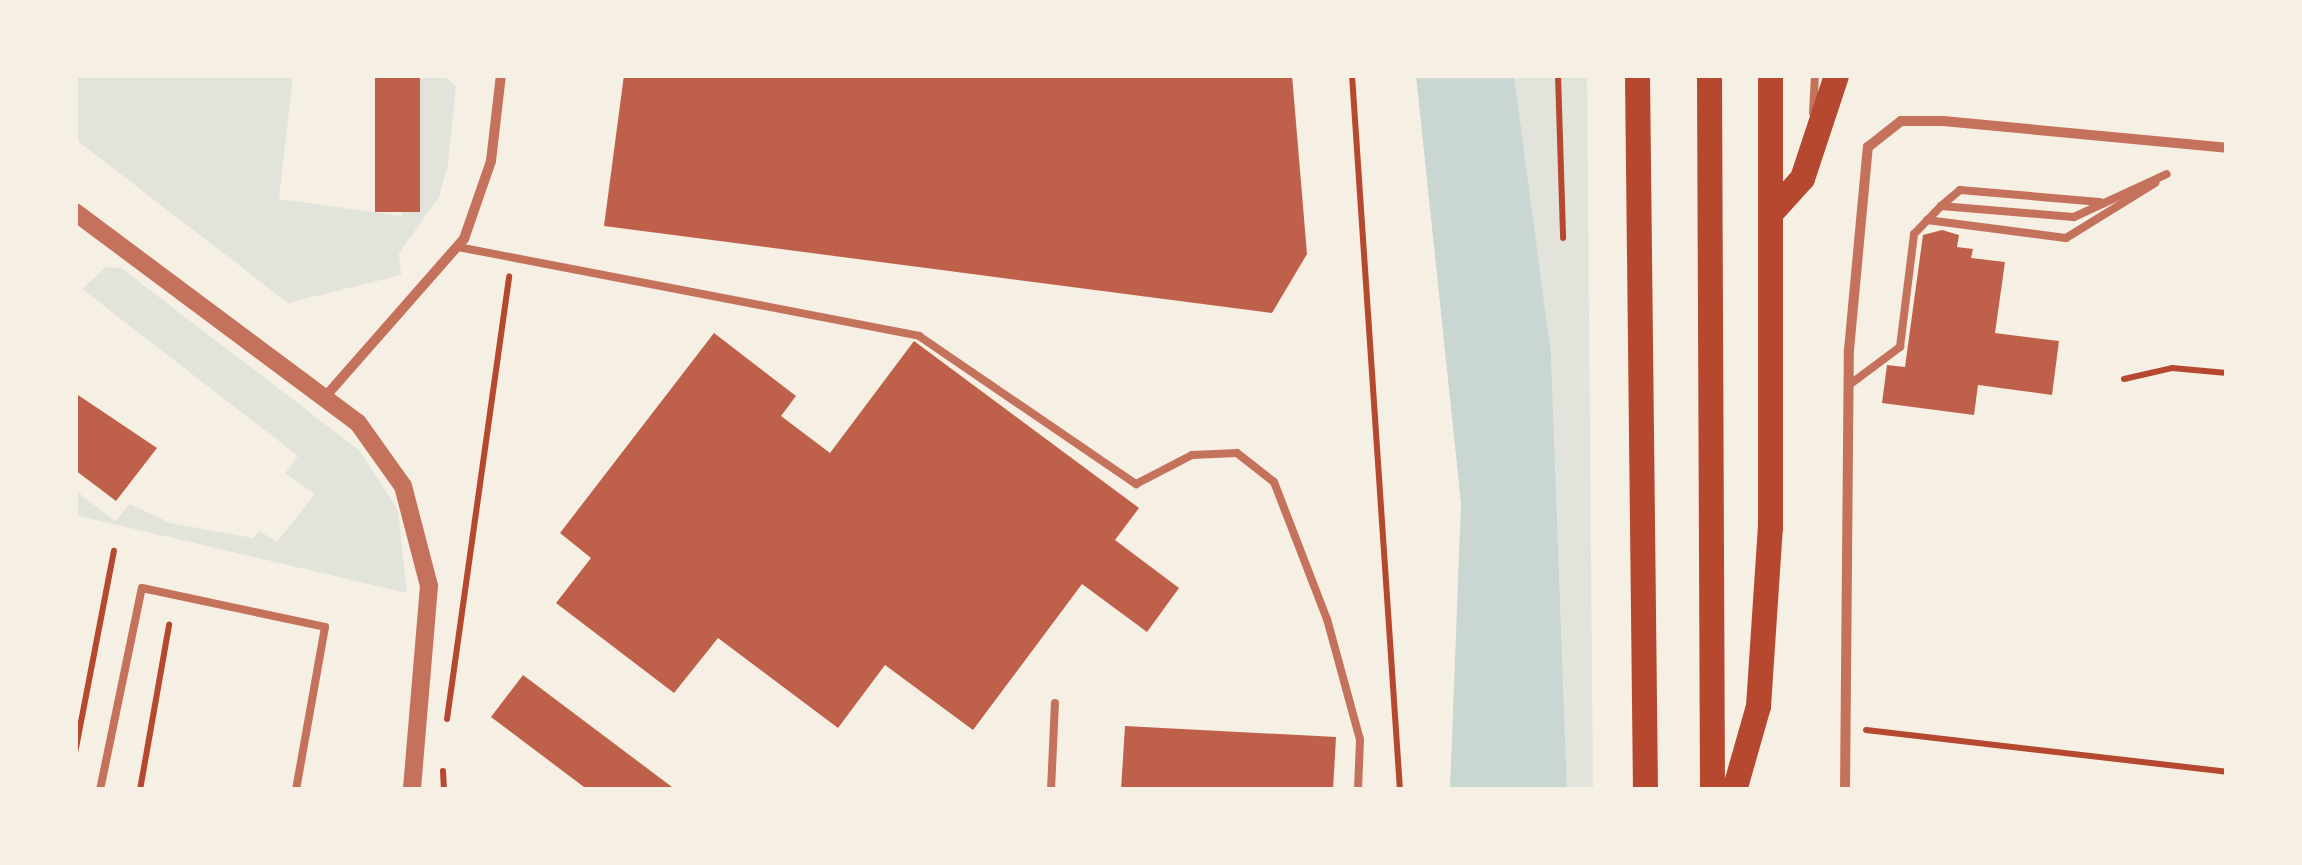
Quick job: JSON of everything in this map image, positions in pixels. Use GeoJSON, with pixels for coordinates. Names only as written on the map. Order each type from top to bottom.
{"type":"FeatureCollection","features":[{"type":"Feature","properties":{"kind":"highway"},"geometry":{"type":"LineString","coordinates":[[1637,75],[1644,790]]}},
{"type":"Feature","properties":{"kind":"highway"},"geometry":{"type":"LineString","coordinates":[[1709,75],[1712,790]]}},
{"type":"Feature","properties":{"kind":"highway"},"geometry":{"type":"LineString","coordinates":[[1734,790],[1758,706],[1773,210],[1770,75]]}},
{"type":"Feature","properties":{"kind":"highway"},"geometry":{"type":"LineString","coordinates":[[1773,210],[1802,178],[1811,138],[1836,75]]}},
{"type":"Feature","properties":{"kind":"street"},"geometry":{"type":"LineString","coordinates":[[325,397],[458,246],[480,204],[501,75]]}},
{"type":"Feature","properties":{"kind":"street"},"geometry":{"type":"LineString","coordinates":[[1844,790],[1849,385],[1858,190],[1868,147],[1888,127],[1943,121],[2227,148]]}},
{"type":"Feature","properties":{"kind":"street"},"geometry":{"type":"LineString","coordinates":[[75,212],[325,397],[395,474],[428,560],[412,790]]}},
{"type":"Feature","properties":{"kind":"lane"},"geometry":{"type":"LineString","coordinates":[[1811,138],[1815,75]]}},
{"type":"Feature","properties":{"kind":"lane"},"geometry":{"type":"LineString","coordinates":[[1927,220],[2066,238],[2167,174],[2104,203],[2060,217],[1941,206]]}},
{"type":"Feature","properties":{"kind":"lane"},"geometry":{"type":"LineString","coordinates":[[1849,385],[1900,348],[1914,234],[1960,190],[2104,203]]}},
{"type":"Feature","properties":{"kind":"lane"},"geometry":{"type":"LineString","coordinates":[[458,246],[509,263],[919,336],[1136,484],[1192,455],[1237,453],[1274,482],[1328,619],[1360,740],[1358,790]]}},
{"type":"Feature","properties":{"kind":"lane"},"geometry":{"type":"LineString","coordinates":[[100,790],[142,588],[324,627],[296,790]]}},
{"type":"Feature","properties":{"kind":"lane"},"geometry":{"type":"LineString","coordinates":[[1051,790],[1056,703]]}},
{"type":"Feature","properties":{"kind":"path"},"geometry":{"type":"LineString","coordinates":[[1352,75],[1400,790]]}},
{"type":"Feature","properties":{"kind":"path"},"geometry":{"type":"LineString","coordinates":[[1558,75],[1563,238]]}},
{"type":"Feature","properties":{"kind":"path"},"geometry":{"type":"LineString","coordinates":[[447,722],[509,263]]}},
{"type":"Feature","properties":{"kind":"path"},"geometry":{"type":"LineString","coordinates":[[2124,378],[2172,368],[2227,372]]}},
{"type":"Feature","properties":{"kind":"path"},"geometry":{"type":"LineString","coordinates":[[75,753],[114,551]]}},
{"type":"Feature","properties":{"kind":"path"},"geometry":{"type":"LineString","coordinates":[[140,790],[169,625]]}},
{"type":"Feature","properties":{"kind":"path"},"geometry":{"type":"LineString","coordinates":[[1846,728],[2227,772]]}},
{"type":"Feature","properties":{"kind":"shaded area"},"geometry":{"type":"Polygon","coordinates":[[[75,75],[293,75],[279,199],[401,216],[420,75],[443,75],[456,86],[448,164],[439,197],[399,253],[401,275],[288,303],[75,139],[75,75]]]}},
{"type":"Feature","properties":{"kind":"shaded area"},"geometry":{"type":"Polygon","coordinates":[[[1416,75],[1514,75],[1551,354],[1567,790],[1450,790],[1461,503],[1416,75]]]}},
{"type":"Feature","properties":{"kind":"shaded area"},"geometry":{"type":"Polygon","coordinates":[[[1514,75],[1587,75],[1593,790],[1567,790],[1551,354],[1514,75]]]}},
{"type":"Feature","properties":{"kind":"shaded area"},"geometry":{"type":"Polygon","coordinates":[[[106,267],[121,268],[359,450],[398,510],[407,593],[75,515],[75,490],[115,521],[130,504],[170,523],[253,538],[259,531],[277,542],[315,494],[285,473],[298,456],[82,289],[106,267]]]}},
{"type":"Feature","properties":{"kind":"building"},"geometry":{"type":"Polygon","coordinates":[[[375,75],[420,75],[420,212],[375,212],[375,75]]]}},
{"type":"Feature","properties":{"kind":"building"},"geometry":{"type":"Polygon","coordinates":[[[624,75],[1292,75],[1307,254],[1272,313],[604,226],[624,75]]]}},
{"type":"Feature","properties":{"kind":"building"},"geometry":{"type":"Polygon","coordinates":[[[1942,230],[1959,235],[1957,247],[1973,249],[1971,258],[2005,262],[1995,333],[2059,341],[2052,395],[1978,385],[1974,415],[1882,403],[1887,365],[1905,367],[1923,235],[1942,230]]]}},
{"type":"Feature","properties":{"kind":"building"},"geometry":{"type":"Polygon","coordinates":[[[714,333],[796,396],[781,416],[830,453],[914,341],[1139,508],[1115,540],[1179,588],[1147,632],[1082,584],[973,730],[885,665],[838,728],[718,638],[674,693],[556,603],[591,558],[560,533],[714,333]]]}},
{"type":"Feature","properties":{"kind":"building"},"geometry":{"type":"Polygon","coordinates":[[[75,393],[157,448],[116,501],[75,470],[75,393]]]}},
{"type":"Feature","properties":{"kind":"building"},"geometry":{"type":"Polygon","coordinates":[[[523,675],[676,790],[588,790],[491,717],[523,675]]]}},
{"type":"Feature","properties":{"kind":"building"},"geometry":{"type":"Polygon","coordinates":[[[1125,726],[1336,737],[1333,790],[1121,790],[1125,726]]]}}]}
